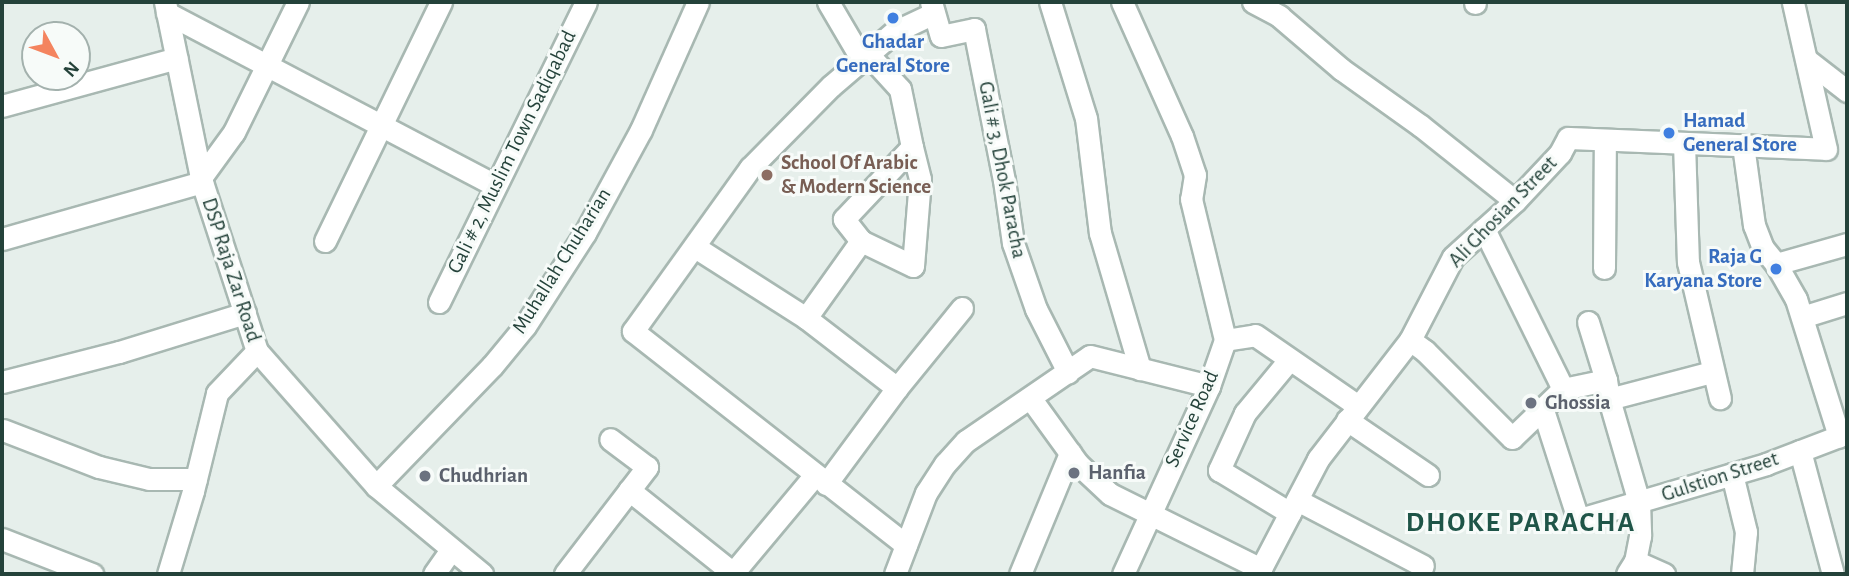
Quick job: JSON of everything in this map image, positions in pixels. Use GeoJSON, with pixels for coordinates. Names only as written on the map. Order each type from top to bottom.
{"type":"FeatureCollection","features":[{"type":"Feature","properties":{"kind":"street"},"geometry":{"type":"LineString","coordinates":[[2,239],[202,179],[234,132],[298,2]]}},
{"type":"Feature","properties":{"kind":"street"},"geometry":{"type":"LineString","coordinates":[[325,240],[441,2]]}},
{"type":"Feature","properties":{"kind":"street","name":"Gali # 2, Muslim Town Sadiqabad"},"geometry":{"type":"LineString","coordinates":[[439,302],[586,2]]}},
{"type":"Feature","properties":{"kind":"street","name":"Muhallah Chuharian"},"geometry":{"type":"LineString","coordinates":[[376,486],[492,366],[525,326],[584,233],[641,130],[698,2]]}},
{"type":"Feature","properties":{"kind":"street"},"geometry":{"type":"LineString","coordinates":[[828,2],[865,57],[900,89],[920,178],[913,266],[861,242],[844,219],[912,147]]}},
{"type":"Feature","properties":{"kind":"street"},"geometry":{"type":"LineString","coordinates":[[1050,2],[1087,118],[1100,233],[1140,369]]}},
{"type":"Feature","properties":{"kind":"street"},"geometry":{"type":"LineString","coordinates":[[1122,2],[1182,136],[1195,175],[1191,199],[1225,340],[1255,335],[1428,475]]}},
{"type":"Feature","properties":{"kind":"street"},"geometry":{"type":"LineString","coordinates":[[1253,2],[1283,9],[1341,69],[1421,126],[1515,201]]}},
{"type":"Feature","properties":{"kind":"street"},"geometry":{"type":"LineString","coordinates":[[1793,2],[1807,60],[1847,91]]}},
{"type":"Feature","properties":{"kind":"street"},"geometry":{"type":"LineString","coordinates":[[166,7],[495,185]]}},
{"type":"Feature","properties":{"kind":"street","name":"DSP Raja Zar Road"},"geometry":{"type":"LineString","coordinates":[[166,7],[202,179],[257,351],[376,486],[482,574]]}},
{"type":"Feature","properties":{"kind":"street"},"geometry":{"type":"LineString","coordinates":[[906,544],[633,331],[750,168],[831,86],[894,32],[932,8]]}},
{"type":"Feature","properties":{"kind":"street","name":"Gali # 3, Dhok Paracha"},"geometry":{"type":"LineString","coordinates":[[932,8],[941,36],[974,29],[1004,180],[1013,243],[1036,309],[1068,372]]}},
{"type":"Feature","properties":{"kind":"street"},"geometry":{"type":"LineString","coordinates":[[2,106],[177,58]]}},
{"type":"Feature","properties":{"kind":"street","name":"Ali Ghosian Street"},"geometry":{"type":"LineString","coordinates":[[1260,572],[1318,459],[1410,340],[1453,257],[1515,201],[1560,153],[1568,138],[1826,149],[1807,60]]}},
{"type":"Feature","properties":{"kind":"street"},"geometry":{"type":"LineString","coordinates":[[1604,268],[1605,140]]}},
{"type":"Feature","properties":{"kind":"street"},"geometry":{"type":"LineString","coordinates":[[1684,142],[1688,262],[1720,398]]}},
{"type":"Feature","properties":{"kind":"street"},"geometry":{"type":"LineString","coordinates":[[1743,145],[1754,225],[1763,248],[1776,264],[1796,299],[1843,435]]}},
{"type":"Feature","properties":{"kind":"street"},"geometry":{"type":"LineString","coordinates":[[1484,229],[1563,388]]}},
{"type":"Feature","properties":{"kind":"street"},"geometry":{"type":"LineString","coordinates":[[806,318],[861,242]]}},
{"type":"Feature","properties":{"kind":"street"},"geometry":{"type":"LineString","coordinates":[[1776,264],[1847,244]]}},
{"type":"Feature","properties":{"kind":"street"},"geometry":{"type":"LineString","coordinates":[[695,247],[806,318],[897,388]]}},
{"type":"Feature","properties":{"kind":"street"},"geometry":{"type":"LineString","coordinates":[[1802,317],[1847,303]]}},
{"type":"Feature","properties":{"kind":"street"},"geometry":{"type":"LineString","coordinates":[[629,490],[733,573],[821,480],[962,308]]}},
{"type":"Feature","properties":{"kind":"street"},"geometry":{"type":"LineString","coordinates":[[2,382],[119,352],[245,313]]}},
{"type":"Feature","properties":{"kind":"street"},"geometry":{"type":"LineString","coordinates":[[1588,322],[1639,502],[1640,536],[1631,568],[1664,574]]}},
{"type":"Feature","properties":{"kind":"street","name":"Service Road"},"geometry":{"type":"LineString","coordinates":[[1122,574],[1209,386],[1225,340]]}},
{"type":"Feature","properties":{"kind":"street"},"geometry":{"type":"LineString","coordinates":[[1410,340],[1425,351],[1509,437],[1515,437],[1563,388]]}},
{"type":"Feature","properties":{"kind":"street"},"geometry":{"type":"LineString","coordinates":[[168,574],[196,480],[217,393],[257,351]]}},
{"type":"Feature","properties":{"kind":"street"},"geometry":{"type":"LineString","coordinates":[[895,574],[926,493],[945,464],[966,441],[1031,399],[1090,356],[1209,386]]}},
{"type":"Feature","properties":{"kind":"street"},"geometry":{"type":"LineString","coordinates":[[1289,360],[1245,413],[1219,470],[1423,566]]}},
{"type":"Feature","properties":{"kind":"street"},"geometry":{"type":"LineString","coordinates":[[1563,388],[1608,390],[1712,372]]}},
{"type":"Feature","properties":{"kind":"street"},"geometry":{"type":"LineString","coordinates":[[1031,399],[1070,453],[1110,494],[1260,572]]}},
{"type":"Feature","properties":{"kind":"street","name":"Gulstion Street"},"geometry":{"type":"LineString","coordinates":[[1543,410],[1579,517],[1732,474],[1843,435]]}},
{"type":"Feature","properties":{"kind":"street"},"geometry":{"type":"LineString","coordinates":[[2,429],[99,467],[149,479],[196,480]]}},
{"type":"Feature","properties":{"kind":"street"},"geometry":{"type":"LineString","coordinates":[[565,574],[647,467],[610,439]]}},
{"type":"Feature","properties":{"kind":"street"},"geometry":{"type":"LineString","coordinates":[[1800,451],[1833,574]]}},
{"type":"Feature","properties":{"kind":"street"},"geometry":{"type":"LineString","coordinates":[[1020,574],[1070,453]]}},
{"type":"Feature","properties":{"kind":"street"},"geometry":{"type":"LineString","coordinates":[[1732,474],[1746,531],[1742,574]]}},
{"type":"Feature","properties":{"kind":"street"},"geometry":{"type":"LineString","coordinates":[[2,540],[92,574]]}},
{"type":"Feature","properties":{"kind":"street"},"geometry":{"type":"LineString","coordinates":[[434,574],[451,550]]}},
{"type":"Feature","properties":{"kind":"place","name":"Ghadar General Store"},"geometry":{"type":"Point","coordinates":[893,18]}},
{"type":"Feature","properties":{"kind":"place","name":"Hamad General Store"},"geometry":{"type":"Point","coordinates":[1669,133]}},
{"type":"Feature","properties":{"kind":"place","name":"School Of Arabic & Modern Science"},"geometry":{"type":"Point","coordinates":[767,175]}},
{"type":"Feature","properties":{"kind":"place","name":"Raja G Karyana Store"},"geometry":{"type":"Point","coordinates":[1776,269]}},
{"type":"Feature","properties":{"kind":"place","name":"Ghossia"},"geometry":{"type":"Point","coordinates":[1531,403]}},
{"type":"Feature","properties":{"kind":"place","name":"Hanfia"},"geometry":{"type":"Point","coordinates":[1074,473]}},
{"type":"Feature","properties":{"kind":"place","name":"Chudhrian"},"geometry":{"type":"Point","coordinates":[425,476]}},
{"type":"Feature","properties":{"kind":"district","name":"DHOKE PARACHA"},"geometry":{"type":"Point","coordinates":[1521,523]}}]}
